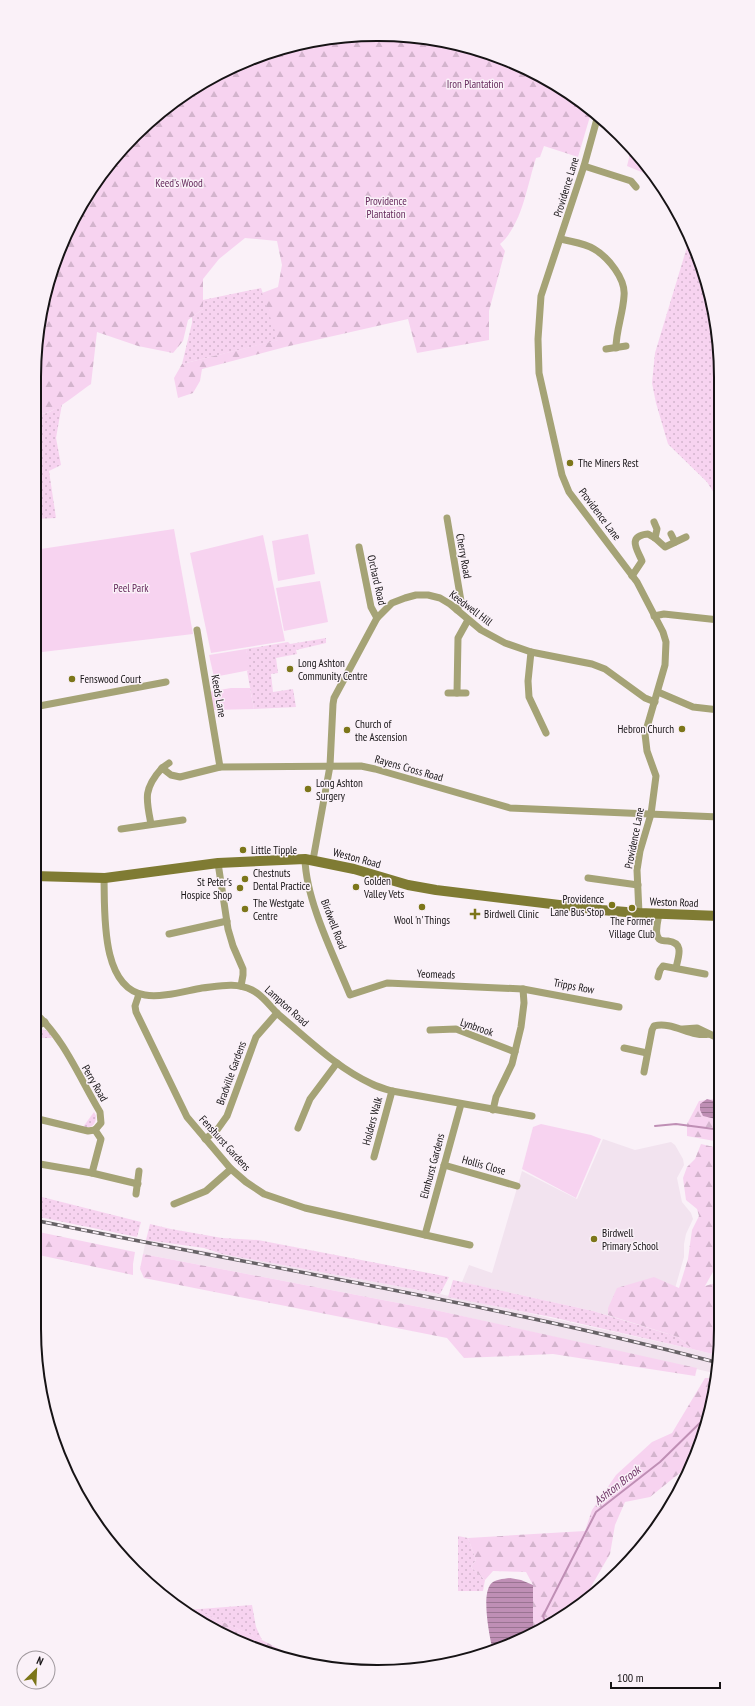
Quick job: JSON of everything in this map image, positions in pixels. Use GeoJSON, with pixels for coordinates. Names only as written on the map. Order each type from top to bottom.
{"type":"FeatureCollection","features":[{"type":"Feature","properties":{"kind":"street","name":"Providence Lane"},"geometry":{"type":"LineString","coordinates":[[596,123],[561,239],[541,296],[539,306],[538,339],[539,373],[562,475],[569,492],[637,582],[664,637],[666,653],[665,665],[645,734],[647,750],[656,776],[651,814],[640,851],[637,870],[639,914]]}},
{"type":"Feature","properties":{"kind":"street"},"geometry":{"type":"LineString","coordinates":[[584,166],[631,181],[636,187]]}},
{"type":"Feature","properties":{"kind":"street"},"geometry":{"type":"LineString","coordinates":[[561,239],[594,249],[604,257],[621,280],[624,288],[624,296],[616,338],[616,348]]}},
{"type":"Feature","properties":{"kind":"street"},"geometry":{"type":"LineString","coordinates":[[606,349],[626,346]]}},
{"type":"Feature","properties":{"kind":"street","name":"Cherry Road"},"geometry":{"type":"LineString","coordinates":[[447,518],[462,601],[457,610]]}},
{"type":"Feature","properties":{"kind":"street"},"geometry":{"type":"LineString","coordinates":[[654,522],[657,529],[655,538]]}},
{"type":"Feature","properties":{"kind":"street","name":"Cherry Road"},"geometry":{"type":"LineString","coordinates":[[448,529],[457,528]]}},
{"type":"Feature","properties":{"kind":"street"},"geometry":{"type":"LineString","coordinates":[[632,576],[642,561],[635,548],[637,539],[648,534],[665,547],[686,537]]}},
{"type":"Feature","properties":{"kind":"street"},"geometry":{"type":"LineString","coordinates":[[671,534],[675,542]]}},
{"type":"Feature","properties":{"kind":"street","name":"Orchard Road"},"geometry":{"type":"LineString","coordinates":[[359,546],[372,607],[377,618]]}},
{"type":"Feature","properties":{"kind":"street","name":"Keedwell Hill"},"geometry":{"type":"LineString","coordinates":[[309,860],[330,766],[332,704],[377,618],[392,603],[416,595],[428,595],[440,598],[490,636],[531,652],[592,664],[605,669],[645,698],[655,702]]}},
{"type":"Feature","properties":{"kind":"street"},"geometry":{"type":"LineString","coordinates":[[654,616],[664,614],[714,619]]}},
{"type":"Feature","properties":{"kind":"street"},"geometry":{"type":"LineString","coordinates":[[457,693],[458,638],[468,620]]}},
{"type":"Feature","properties":{"kind":"street","name":"Keeds Lane"},"geometry":{"type":"LineString","coordinates":[[197,630],[220,767]]}},
{"type":"Feature","properties":{"kind":"street"},"geometry":{"type":"LineString","coordinates":[[531,652],[528,688],[532,705],[545,723],[546,733]]}},
{"type":"Feature","properties":{"kind":"street"},"geometry":{"type":"LineString","coordinates":[[41,706],[166,682]]}},
{"type":"Feature","properties":{"kind":"street"},"geometry":{"type":"LineString","coordinates":[[658,692],[693,708],[714,710]]}},
{"type":"Feature","properties":{"kind":"street"},"geometry":{"type":"LineString","coordinates":[[448,693],[466,693]]}},
{"type":"Feature","properties":{"kind":"street"},"geometry":{"type":"LineString","coordinates":[[151,824],[146,799],[147,789],[162,768],[169,763]]}},
{"type":"Feature","properties":{"kind":"street","name":"Rayens Cross Road"},"geometry":{"type":"LineString","coordinates":[[162,768],[165,772],[180,777],[220,767],[362,766],[510,808],[714,818]]}},
{"type":"Feature","properties":{"kind":"street"},"geometry":{"type":"LineString","coordinates":[[121,828],[183,820]]}},
{"type":"Feature","properties":{"kind":"street","name":"Weston Road"},"geometry":{"type":"LineString","coordinates":[[41,876],[104,878],[218,863],[309,860],[354,869],[422,888],[639,914],[714,916]]}},
{"type":"Feature","properties":{"kind":"street","name":"Birdwell Road"},"geometry":{"type":"LineString","coordinates":[[309,860],[305,872],[309,889],[350,995]]}},
{"type":"Feature","properties":{"kind":"street"},"geometry":{"type":"LineString","coordinates":[[218,863],[227,921],[233,946],[243,969],[241,986]]}},
{"type":"Feature","properties":{"kind":"street"},"geometry":{"type":"LineString","coordinates":[[104,878],[106,936],[110,956],[122,981],[133,991],[140,994]]}},
{"type":"Feature","properties":{"kind":"street"},"geometry":{"type":"LineString","coordinates":[[588,878],[638,885]]}},
{"type":"Feature","properties":{"kind":"street"},"geometry":{"type":"LineString","coordinates":[[658,914],[658,937],[660,940],[676,943],[679,946],[680,950],[676,968]]}},
{"type":"Feature","properties":{"kind":"street"},"geometry":{"type":"LineString","coordinates":[[169,934],[227,921]]}},
{"type":"Feature","properties":{"kind":"street"},"geometry":{"type":"LineString","coordinates":[[658,977],[663,966],[705,974]]}},
{"type":"Feature","properties":{"kind":"street","name":"Yeomeads"},"geometry":{"type":"LineString","coordinates":[[350,995],[387,983],[523,989]]}},
{"type":"Feature","properties":{"kind":"street","name":"Lampton Road"},"geometry":{"type":"LineString","coordinates":[[140,994],[151,996],[227,985],[241,986],[254,991],[277,1013],[337,1062],[372,1084],[392,1091],[532,1116]]}},
{"type":"Feature","properties":{"kind":"street"},"geometry":{"type":"LineString","coordinates":[[493,1110],[496,1097],[512,1064],[515,1052],[524,1015],[523,989]]}},
{"type":"Feature","properties":{"kind":"street","name":"Tripps Row"},"geometry":{"type":"LineString","coordinates":[[523,989],[619,1007]]}},
{"type":"Feature","properties":{"kind":"street","name":"Fenshurst Gardens"},"geometry":{"type":"LineString","coordinates":[[140,994],[135,1006],[142,1026],[187,1117],[231,1169],[246,1182],[264,1194],[285,1202],[470,1245]]}},
{"type":"Feature","properties":{"kind":"street","name":"Bradville Gardens"},"geometry":{"type":"LineString","coordinates":[[205,1139],[217,1130],[227,1116],[256,1037],[277,1013]]}},
{"type":"Feature","properties":{"kind":"street","name":"Perry Road"},"geometry":{"type":"LineString","coordinates":[[41,1018],[57,1038],[100,1112],[100,1123],[95,1130],[100,1139],[92,1173]]}},
{"type":"Feature","properties":{"kind":"street"},"geometry":{"type":"LineString","coordinates":[[41,1024],[45,1022]]}},
{"type":"Feature","properties":{"kind":"street"},"geometry":{"type":"LineString","coordinates":[[644,1072],[654,1026],[659,1025],[683,1029],[697,1028],[714,1036]]}},
{"type":"Feature","properties":{"kind":"street","name":"Lynbrook"},"geometry":{"type":"LineString","coordinates":[[430,1030],[456,1029],[515,1052]]}},
{"type":"Feature","properties":{"kind":"street"},"geometry":{"type":"LineString","coordinates":[[624,1048],[647,1053]]}},
{"type":"Feature","properties":{"kind":"street"},"geometry":{"type":"LineString","coordinates":[[298,1128],[310,1099],[337,1062]]}},
{"type":"Feature","properties":{"kind":"street","name":"Holders Walk"},"geometry":{"type":"LineString","coordinates":[[374,1157],[392,1091]]}},
{"type":"Feature","properties":{"kind":"street","name":"Elmhurst Gardens"},"geometry":{"type":"LineString","coordinates":[[425,1235],[460,1104]]}},
{"type":"Feature","properties":{"kind":"street"},"geometry":{"type":"LineString","coordinates":[[41,1120],[88,1131],[95,1130]]}},
{"type":"Feature","properties":{"kind":"street","name":"Hollis Close"},"geometry":{"type":"LineString","coordinates":[[444,1165],[518,1186]]}},
{"type":"Feature","properties":{"kind":"street"},"geometry":{"type":"LineString","coordinates":[[41,1167],[92,1173],[138,1184]]}},
{"type":"Feature","properties":{"kind":"street"},"geometry":{"type":"LineString","coordinates":[[174,1204],[206,1191],[231,1169]]}},
{"type":"Feature","properties":{"kind":"street"},"geometry":{"type":"LineString","coordinates":[[136,1194],[139,1171]]}},
{"type":"Feature","properties":{"kind":"shaded area"},"geometry":{"type":"Polygon","coordinates":[[[707,1099],[714,1101],[714,1119],[703,1116],[700,1110],[700,1104],[707,1099]]]}},
{"type":"Feature","properties":{"kind":"shaded area","name":"Birdwell Primary School"},"geometry":{"type":"Polygon","coordinates":[[[603,1139],[635,1150],[671,1142],[675,1145],[683,1159],[684,1165],[677,1178],[682,1202],[691,1213],[693,1219],[686,1234],[684,1257],[674,1292],[668,1333],[593,1311],[462,1282],[469,1265],[492,1273],[522,1171],[577,1199],[603,1139]]]}},
{"type":"Feature","properties":{"kind":"shaded area"},"geometry":{"type":"Polygon","coordinates":[[[146,1240],[440,1294],[713,1354],[711,1372],[435,1310],[143,1254],[146,1240]]]}},
{"type":"Feature","properties":{"kind":"shaded area"},"geometry":{"type":"Polygon","coordinates":[[[510,1578],[521,1580],[533,1585],[533,1626],[492,1645],[486,1606],[490,1585],[499,1580],[510,1578]]]}},
{"type":"Feature","properties":{"kind":"green space"},"geometry":{"type":"Polygon","coordinates":[[[355,42],[400,42],[443,47],[486,59],[546,86],[590,117],[578,157],[544,146],[540,157],[536,158],[519,216],[514,226],[500,244],[505,251],[489,311],[489,340],[417,353],[408,319],[285,347],[202,369],[200,381],[193,393],[178,398],[174,378],[182,364],[278,340],[262,293],[278,287],[282,265],[277,241],[245,238],[219,259],[203,279],[203,309],[188,320],[183,341],[173,353],[138,346],[97,332],[91,384],[64,404],[41,414],[42,355],[47,312],[59,269],[76,229],[86,209],[98,191],[125,156],[156,125],[173,111],[209,86],[249,67],[290,52],[312,47],[355,42]]]}},
{"type":"Feature","properties":{"kind":"green space"},"geometry":{"type":"Polygon","coordinates":[[[630,156],[644,173],[627,166],[630,156]]]}},
{"type":"Feature","properties":{"kind":"green space"},"geometry":{"type":"Polygon","coordinates":[[[687,247],[703,290],[711,334],[714,378],[714,493],[707,482],[668,444],[656,403],[652,383],[655,353],[687,247]]]}},
{"type":"Feature","properties":{"kind":"green space"},"geometry":{"type":"Polygon","coordinates":[[[261,288],[279,340],[182,364],[192,323],[192,317],[203,309],[203,300],[261,288]]]}},
{"type":"Feature","properties":{"kind":"green space"},"geometry":{"type":"Polygon","coordinates":[[[62,404],[56,438],[61,465],[49,471],[56,518],[41,519],[41,414],[53,410],[62,404]]]}},
{"type":"Feature","properties":{"kind":"green space","name":"Peel Park"},"geometry":{"type":"Polygon","coordinates":[[[174,529],[193,634],[41,652],[41,549],[174,529]]]}},
{"type":"Feature","properties":{"kind":"green space"},"geometry":{"type":"Polygon","coordinates":[[[308,534],[315,574],[278,581],[272,541],[308,534]]]}},
{"type":"Feature","properties":{"kind":"green space"},"geometry":{"type":"Polygon","coordinates":[[[263,535],[285,641],[211,653],[190,553],[263,535]]]}},
{"type":"Feature","properties":{"kind":"green space"},"geometry":{"type":"Polygon","coordinates":[[[320,581],[328,622],[284,631],[276,588],[320,581]]]}},
{"type":"Feature","properties":{"kind":"green space"},"geometry":{"type":"Polygon","coordinates":[[[326,638],[326,643],[296,650],[297,654],[276,658],[278,673],[271,674],[273,692],[293,689],[296,707],[254,709],[247,671],[249,670],[246,649],[288,642],[290,644],[326,638]]]}},
{"type":"Feature","properties":{"kind":"green space"},"geometry":{"type":"Polygon","coordinates":[[[246,649],[250,670],[214,677],[209,655],[246,649]]]}},
{"type":"Feature","properties":{"kind":"green space"},"geometry":{"type":"Polygon","coordinates":[[[231,688],[250,688],[254,709],[213,710],[208,692],[231,688]]]}},
{"type":"Feature","properties":{"kind":"green space"},"geometry":{"type":"Polygon","coordinates":[[[41,1029],[48,1031],[52,1038],[41,1038],[41,1029]]]}},
{"type":"Feature","properties":{"kind":"green space"},"geometry":{"type":"Polygon","coordinates":[[[714,1099],[714,1141],[687,1136],[687,1124],[699,1101],[714,1099]]]}},
{"type":"Feature","properties":{"kind":"green space"},"geometry":{"type":"Polygon","coordinates":[[[94,1112],[96,1116],[94,1124],[91,1127],[83,1127],[94,1112]]]}},
{"type":"Feature","properties":{"kind":"green space"},"geometry":{"type":"Polygon","coordinates":[[[541,1124],[591,1135],[601,1139],[576,1198],[522,1169],[533,1127],[541,1124]]]}},
{"type":"Feature","properties":{"kind":"green space"},"geometry":{"type":"Polygon","coordinates":[[[701,1144],[714,1147],[714,1270],[705,1286],[714,1283],[713,1354],[692,1349],[678,1337],[608,1315],[608,1308],[617,1288],[654,1277],[679,1288],[688,1259],[692,1230],[699,1216],[697,1209],[686,1200],[683,1178],[687,1167],[695,1159],[701,1144]]]}},
{"type":"Feature","properties":{"kind":"green space"},"geometry":{"type":"Polygon","coordinates":[[[41,1197],[141,1222],[137,1237],[41,1217],[41,1197]]]}},
{"type":"Feature","properties":{"kind":"green space"},"geometry":{"type":"Polygon","coordinates":[[[150,1224],[222,1238],[258,1240],[449,1277],[440,1294],[222,1254],[204,1248],[146,1240],[150,1224]]]}},
{"type":"Feature","properties":{"kind":"green space"},"geometry":{"type":"Polygon","coordinates":[[[41,1232],[135,1252],[133,1275],[41,1255],[41,1232]]]}},
{"type":"Feature","properties":{"kind":"green space"},"geometry":{"type":"Polygon","coordinates":[[[143,1254],[435,1310],[697,1368],[695,1376],[553,1354],[464,1358],[447,1338],[144,1278],[140,1269],[143,1254]]]}},
{"type":"Feature","properties":{"kind":"green space"},"geometry":{"type":"Polygon","coordinates":[[[453,1280],[593,1311],[678,1337],[692,1349],[551,1317],[448,1297],[453,1280]]]}},
{"type":"Feature","properties":{"kind":"green space"},"geometry":{"type":"Polygon","coordinates":[[[705,1378],[710,1378],[703,1416],[682,1471],[650,1497],[625,1502],[615,1525],[610,1554],[591,1587],[546,1620],[533,1626],[533,1585],[526,1572],[493,1571],[485,1580],[471,1567],[476,1560],[468,1538],[585,1531],[592,1510],[616,1475],[652,1442],[672,1433],[705,1378]]]}},
{"type":"Feature","properties":{"kind":"green space"},"geometry":{"type":"Polygon","coordinates":[[[458,1536],[468,1538],[476,1560],[471,1567],[485,1580],[483,1591],[458,1591],[458,1536]]]}},
{"type":"Feature","properties":{"kind":"green space"},"geometry":{"type":"Polygon","coordinates":[[[252,1605],[256,1627],[262,1640],[197,1610],[198,1612],[193,1610],[252,1605]]]}},
{"type":"Feature","properties":{"kind":"green space"},"geometry":{"type":"Polygon","coordinates":[[[197,1610],[287,1653],[229,1630],[198,1612],[197,1610]]]}},
{"type":"Feature","properties":{"kind":"waterway"},"geometry":{"type":"LineString","coordinates":[[655,1126],[676,1124],[714,1129]]}},
{"type":"Feature","properties":{"kind":"waterway","name":"Ashton Brook"},"geometry":{"type":"LineString","coordinates":[[545,1621],[543,1616],[596,1512],[660,1462],[701,1422]]}},
{"type":"Feature","properties":{"kind":"railway"},"geometry":{"type":"LineString","coordinates":[[41,1221],[376,1286],[631,1341],[712,1361]]}},
{"type":"Feature","properties":{"kind":"place","name":"The Miners Rest"},"geometry":{"type":"Point","coordinates":[570,463]}},
{"type":"Feature","properties":{"kind":"place","name":"Long Ashton Community Centre"},"geometry":{"type":"Point","coordinates":[290,669]}},
{"type":"Feature","properties":{"kind":"place","name":"Fenswood Court"},"geometry":{"type":"Point","coordinates":[72,679]}},
{"type":"Feature","properties":{"kind":"place","name":"Hebron Church"},"geometry":{"type":"Point","coordinates":[682,729]}},
{"type":"Feature","properties":{"kind":"place","name":"Church of the Ascension"},"geometry":{"type":"Point","coordinates":[347,730]}},
{"type":"Feature","properties":{"kind":"place","name":"Long Ashton Surgery"},"geometry":{"type":"Point","coordinates":[308,789]}},
{"type":"Feature","properties":{"kind":"place","name":"Little Tipple"},"geometry":{"type":"Point","coordinates":[243,850]}},
{"type":"Feature","properties":{"kind":"place","name":"Chestnuts Dental Practice"},"geometry":{"type":"Point","coordinates":[245,879]}},
{"type":"Feature","properties":{"kind":"place","name":"Golden Valley Vets"},"geometry":{"type":"Point","coordinates":[356,887]}},
{"type":"Feature","properties":{"kind":"place","name":"St Peter's Hospice Shop"},"geometry":{"type":"Point","coordinates":[240,888]}},
{"type":"Feature","properties":{"kind":"place","name":"Providence Lane Bus Stop"},"geometry":{"type":"Point","coordinates":[612,905]}},
{"type":"Feature","properties":{"kind":"place","name":"Wool 'n' Things"},"geometry":{"type":"Point","coordinates":[422,907]}},
{"type":"Feature","properties":{"kind":"place","name":"The Former Village Club"},"geometry":{"type":"Point","coordinates":[632,908]}},
{"type":"Feature","properties":{"kind":"place","name":"The Westgate Centre"},"geometry":{"type":"Point","coordinates":[245,909]}},
{"type":"Feature","properties":{"kind":"place","name":"Birdwell Clinic"},"geometry":{"type":"Point","coordinates":[475,914]}},
{"type":"Feature","properties":{"kind":"place","name":"Birdwell Primary School"},"geometry":{"type":"Point","coordinates":[594,1239]}},
{"type":"Feature","properties":{"kind":"park label","name":"Iron Plantation"},"geometry":{"type":"Point","coordinates":[475,84]}},
{"type":"Feature","properties":{"kind":"park label","name":"Keed's Wood"},"geometry":{"type":"Point","coordinates":[179,183]}},
{"type":"Feature","properties":{"kind":"park label","name":"Providence Plantation"},"geometry":{"type":"Point","coordinates":[386,207]}}]}
